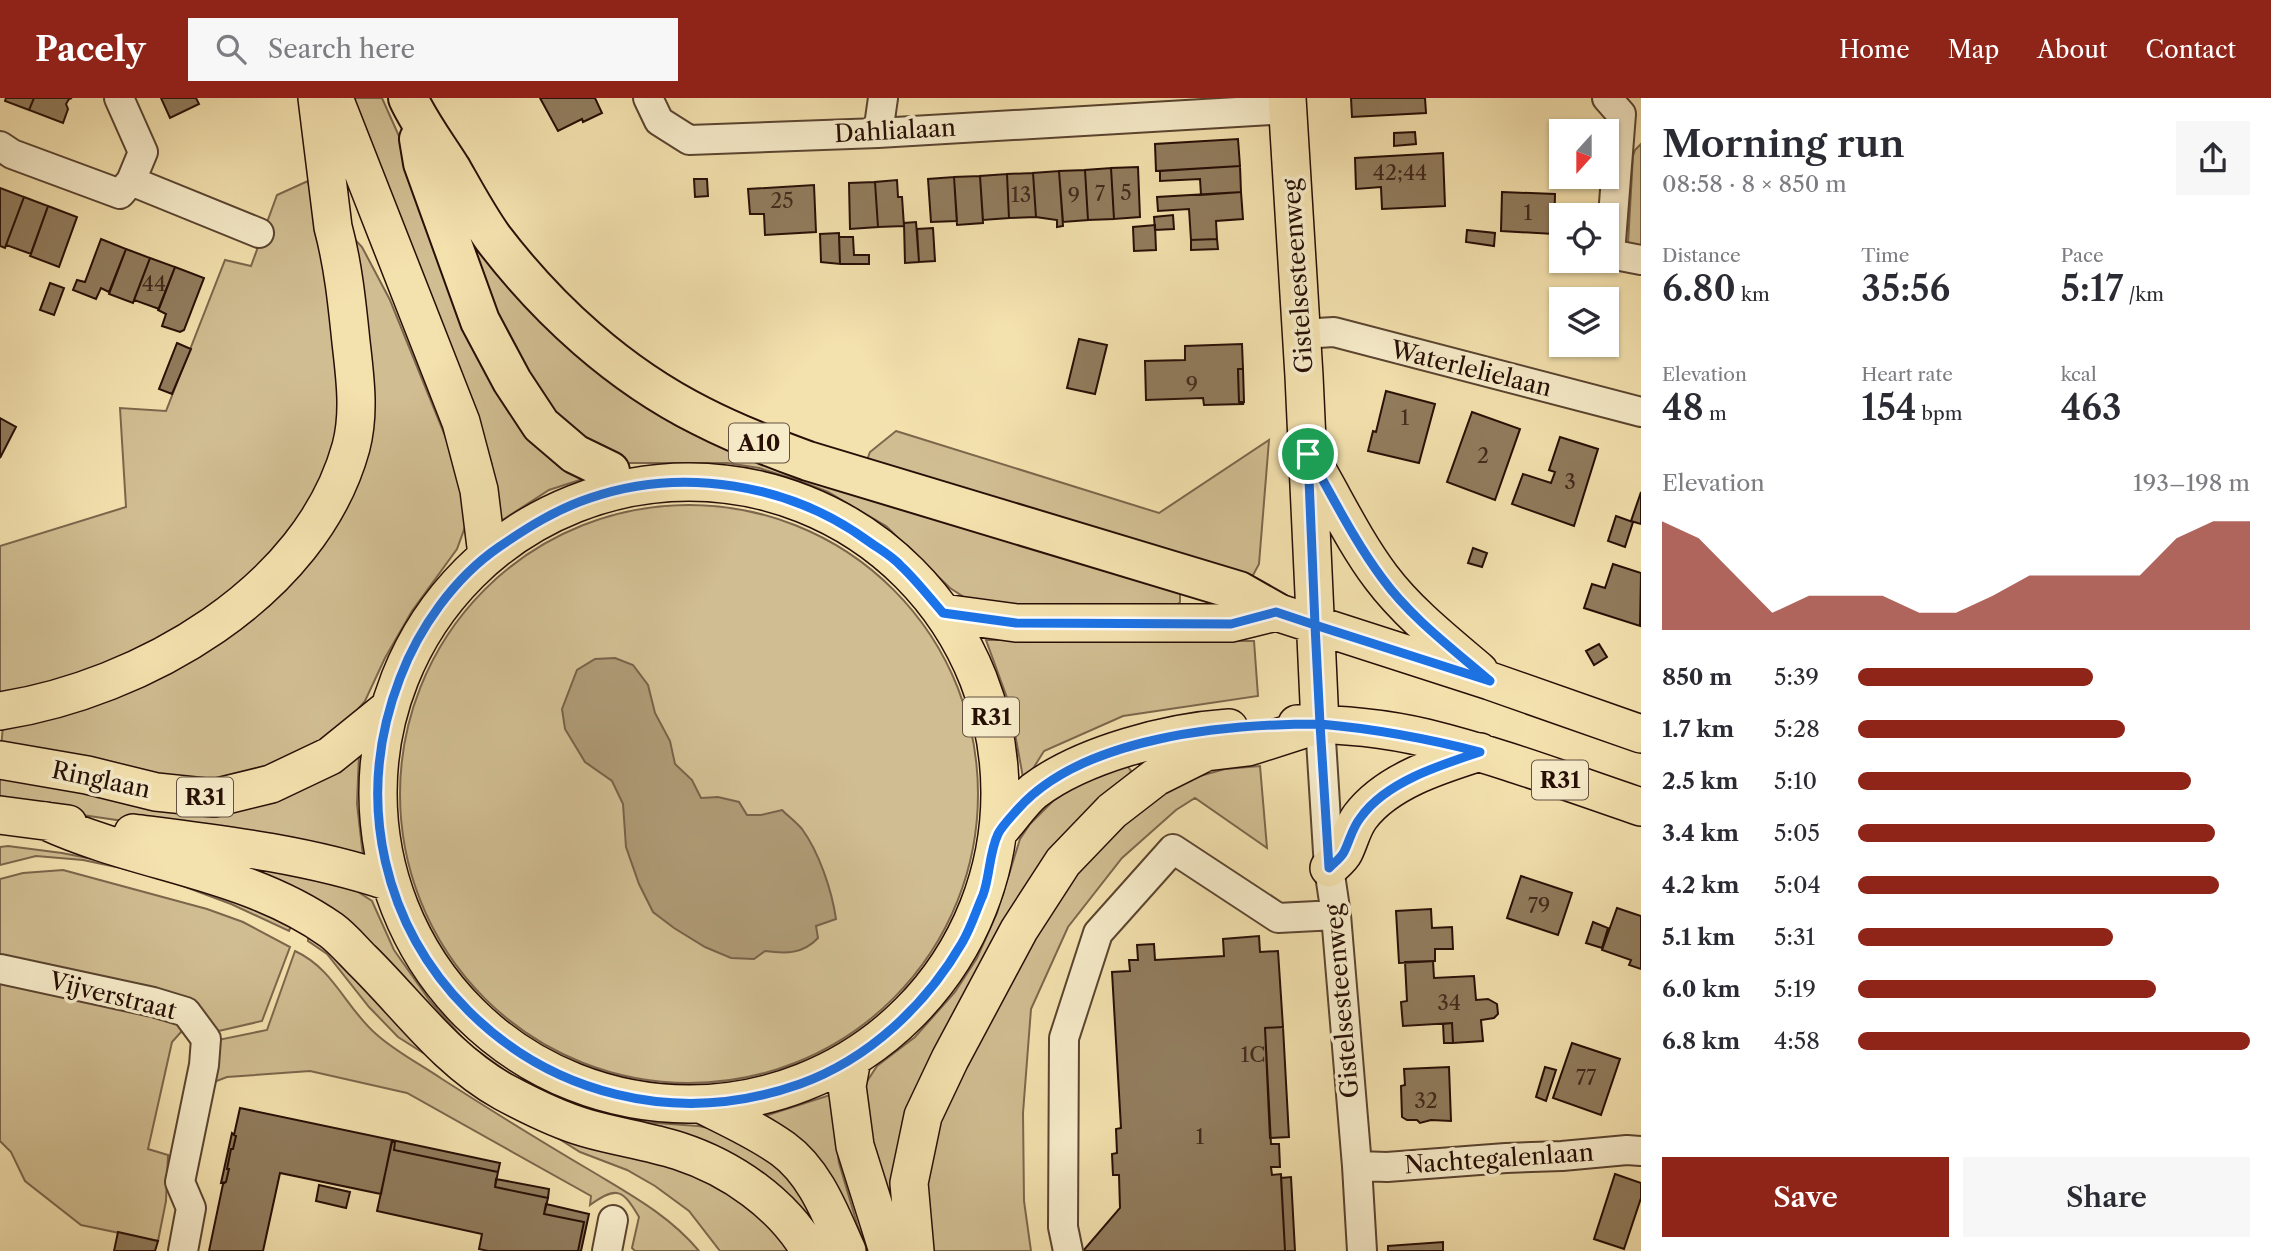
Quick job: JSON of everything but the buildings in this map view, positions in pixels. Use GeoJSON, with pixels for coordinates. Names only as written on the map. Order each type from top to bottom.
{"type":"FeatureCollection","features":[{"type":"Feature","properties":{"kind":"highway","name":"A10"},"geometry":{"type":"LineString","coordinates":[[412,107],[423,163],[480,321],[512,381],[541,425],[575,454],[610,471]]}},
{"type":"Feature","properties":{"kind":"highway","name":"A10"},"geometry":{"type":"LineString","coordinates":[[412,107],[492,237],[542,296],[587,339],[629,371],[698,415],[750,440],[808,461],[1239,591],[1276,612]]}},
{"type":"Feature","properties":{"kind":"main road"},"geometry":{"type":"LineString","coordinates":[[0,710],[80,693],[127,675],[190,640],[235,609],[270,578],[303,544],[331,498],[351,447],[357,411],[347,306],[333,227],[317,98]]}},
{"type":"Feature","properties":{"kind":"main road"},"geometry":{"type":"LineString","coordinates":[[334,98],[461,422],[479,489],[487,555]]}},
{"type":"Feature","properties":{"kind":"main road","name":"Gistelsesteenweg"},"geometry":{"type":"LineString","coordinates":[[1287,106],[1308,454],[1320,724]]}},
{"type":"Feature","properties":{"kind":"main road"},"geometry":{"type":"LineString","coordinates":[[1308,454],[1351,533],[1381,578],[1432,631],[1490,681]]}},
{"type":"Feature","properties":{"kind":"main road","name":"A10"},"geometry":{"type":"LineString","coordinates":[[610,471],[652,484]]}},
{"type":"Feature","properties":{"kind":"main road","name":"R31"},"geometry":{"type":"LineString","coordinates":[[719,483],[784,497],[845,524],[899,563],[943,613],[972,663],[991,718],[1000,774],[998,832],[986,886],[965,938],[935,984],[897,1025],[852,1059],[805,1082],[754,1098],[701,1104],[633,1099],[567,1079],[507,1046],[456,1000],[416,945],[390,882],[378,824],[378,766],[388,709],[410,652],[444,600],[487,555],[537,521],[593,497],[652,484],[719,483]]}},
{"type":"Feature","properties":{"kind":"main road"},"geometry":{"type":"LineString","coordinates":[[943,613],[1016,623],[1231,624],[1276,612],[1490,681],[1641,734]]}},
{"type":"Feature","properties":{"kind":"main road","name":"Ringlaan"},"geometry":{"type":"LineString","coordinates":[[0,760],[87,775],[156,792],[214,798],[271,785],[330,756],[388,709]]}},
{"type":"Feature","properties":{"kind":"main road","name":"R31"},"geometry":{"type":"LineString","coordinates":[[998,832],[1033,793],[1059,775],[1101,756],[1145,743],[1217,729],[1279,724],[1365,728],[1424,737],[1480,752],[1641,807]]}},
{"type":"Feature","properties":{"kind":"main road"},"geometry":{"type":"LineString","coordinates":[[915,1251],[909,1183],[923,1116],[950,1059],[1019,930],[1063,862],[1112,811],[1156,776],[1206,752],[1248,747],[1320,724]]}},
{"type":"Feature","properties":{"kind":"main road"},"geometry":{"type":"LineString","coordinates":[[1329,868],[1343,854],[1351,832],[1362,815],[1390,790],[1438,766],[1480,752]]}},
{"type":"Feature","properties":{"kind":"main road","name":"Ringlaan"},"geometry":{"type":"LineString","coordinates":[[0,815],[204,842],[335,864],[390,882]]}},
{"type":"Feature","properties":{"kind":"main road"},"geometry":{"type":"LineString","coordinates":[[46,821],[80,837],[221,876],[279,900],[312,918],[334,932],[383,980],[422,1026],[464,1064],[501,1090],[543,1112],[585,1128],[679,1151],[719,1167],[745,1183],[779,1211],[810,1251]]}},
{"type":"Feature","properties":{"kind":"main road"},"geometry":{"type":"LineString","coordinates":[[852,1059],[847,1086],[855,1146],[888,1251]]}},
{"type":"Feature","properties":{"kind":"main road"},"geometry":{"type":"LineString","coordinates":[[701,1104],[750,1128],[786,1151],[811,1179],[829,1209],[846,1251]]}},
{"type":"Feature","properties":{"kind":"street"},"geometry":{"type":"LineString","coordinates":[[0,146],[12,154],[120,194],[131,181],[144,152],[119,98]]}},
{"type":"Feature","properties":{"kind":"street","name":"Dahlialaan"},"geometry":{"type":"LineString","coordinates":[[648,98],[659,121],[689,140],[878,133],[1272,110],[1287,106]]}},
{"type":"Feature","properties":{"kind":"street"},"geometry":{"type":"LineString","coordinates":[[878,133],[883,98]]}},
{"type":"Feature","properties":{"kind":"street"},"geometry":{"type":"LineString","coordinates":[[1623,110],[1610,254],[1641,260]]}},
{"type":"Feature","properties":{"kind":"street"},"geometry":{"type":"LineString","coordinates":[[131,181],[259,233]]}},
{"type":"Feature","properties":{"kind":"street","name":"Waterlelielaan"},"geometry":{"type":"LineString","coordinates":[[1301,334],[1334,332],[1641,412]]}},
{"type":"Feature","properties":{"kind":"street","name":"Gistelsesteenweg"},"geometry":{"type":"LineString","coordinates":[[1320,724],[1329,868],[1336,915],[1362,1251]]}},
{"type":"Feature","properties":{"kind":"street"},"geometry":{"type":"LineString","coordinates":[[1068,1251],[1063,1227],[1064,1038],[1098,933],[1173,849],[1278,918],[1336,915]]}},
{"type":"Feature","properties":{"kind":"street","name":"Vijverstraat"},"geometry":{"type":"LineString","coordinates":[[0,969],[153,1002],[186,1012],[206,1039],[204,1065],[180,1182],[191,1209],[183,1251]]}},
{"type":"Feature","properties":{"kind":"street","name":"Nachtegalenlaan"},"geometry":{"type":"LineString","coordinates":[[1357,1166],[1387,1167],[1627,1150],[1641,1152]]}},
{"type":"Feature","properties":{"kind":"street"},"geometry":{"type":"LineString","coordinates":[[607,1251],[613,1220]]}},
{"type":"Feature","properties":{"kind":"shaded area"},"geometry":{"type":"Polygon","coordinates":[[[351,98],[382,98],[399,136],[466,323],[583,479],[549,490],[501,521],[491,461],[351,98]]]}},
{"type":"Feature","properties":{"kind":"shaded area"},"geometry":{"type":"Polygon","coordinates":[[[1641,144],[1641,248],[1628,246],[1628,243],[1633,156],[1641,144]]]}},
{"type":"Feature","properties":{"kind":"shaded area"},"geometry":{"type":"Polygon","coordinates":[[[308,181],[325,253],[344,412],[312,510],[229,599],[124,663],[0,700],[0,546],[126,507],[120,408],[166,411],[225,260],[251,266],[277,195],[308,181]]]}},
{"type":"Feature","properties":{"kind":"shaded area"},"geometry":{"type":"Polygon","coordinates":[[[347,231],[362,247],[390,300],[450,448],[464,491],[465,527],[457,549],[412,611],[385,658],[365,701],[336,735],[312,755],[195,785],[1,749],[3,725],[60,712],[332,520],[347,231]]]}},
{"type":"Feature","properties":{"kind":"shaded area"},"geometry":{"type":"Polygon","coordinates":[[[479,234],[608,368],[1172,584],[1180,594],[1180,602],[1174,609],[986,606],[967,599],[950,588],[886,526],[828,492],[800,481],[759,468],[727,463],[622,463],[595,453],[526,383],[466,241],[479,234]]]}},
{"type":"Feature","properties":{"kind":"shaded area"},"geometry":{"type":"Polygon","coordinates":[[[896,431],[1159,513],[1269,440],[1259,564],[1252,577],[864,468],[870,452],[896,431]]]}},
{"type":"Feature","properties":{"kind":"shaded area"},"geometry":{"type":"Polygon","coordinates":[[[689,505],[745,511],[799,527],[849,554],[893,590],[929,634],[956,684],[972,738],[978,794],[972,850],[956,904],[929,954],[893,998],[849,1034],[799,1061],[745,1077],[689,1083],[633,1077],[579,1061],[529,1034],[485,998],[449,954],[422,904],[406,850],[400,794],[406,738],[422,684],[449,634],[485,590],[529,554],[579,527],[633,511],[689,505]]]}},
{"type":"Feature","properties":{"kind":"shaded area"},"geometry":{"type":"Polygon","coordinates":[[[986,640],[1254,641],[1258,696],[1123,716],[1044,751],[1024,783],[1010,706],[986,640]]]}},
{"type":"Feature","properties":{"kind":"shaded area"},"geometry":{"type":"Polygon","coordinates":[[[615,658],[633,665],[648,685],[655,713],[670,741],[675,764],[692,780],[701,798],[718,797],[739,802],[747,815],[782,810],[802,829],[824,872],[836,919],[816,926],[818,938],[812,943],[794,952],[765,951],[754,959],[731,958],[705,947],[653,912],[639,884],[626,847],[623,804],[612,781],[585,762],[565,729],[562,709],[577,670],[595,659],[615,658]]]}},
{"type":"Feature","properties":{"kind":"shaded area"},"geometry":{"type":"Polygon","coordinates":[[[359,754],[357,804],[363,856],[0,803],[0,775],[144,805],[359,754]]]}},
{"type":"Feature","properties":{"kind":"shaded area"},"geometry":{"type":"Polygon","coordinates":[[[1122,766],[1131,771],[1128,778],[1080,821],[897,1215],[876,1166],[865,1104],[866,1083],[877,1066],[915,1037],[955,992],[977,958],[997,913],[1020,839],[1030,824],[1053,801],[1073,787],[1122,766]]]}},
{"type":"Feature","properties":{"kind":"shaded area"},"geometry":{"type":"Polygon","coordinates":[[[1260,766],[1267,848],[1195,798],[1176,810],[1122,858],[1068,927],[1031,1009],[1023,1113],[1024,1201],[1031,1251],[929,1251],[923,1217],[930,1140],[1055,887],[1153,789],[1225,769],[1260,766]]]}},
{"type":"Feature","properties":{"kind":"shaded area"},"geometry":{"type":"Polygon","coordinates":[[[0,847],[62,853],[165,873],[293,922],[289,931],[231,904],[175,883],[83,860],[36,856],[0,865],[0,847]]]}},
{"type":"Feature","properties":{"kind":"shaded area"},"geometry":{"type":"Polygon","coordinates":[[[254,867],[349,886],[372,901],[394,950],[430,1001],[467,1043],[540,1092],[580,1108],[642,1122],[698,1126],[732,1132],[783,1163],[836,1251],[767,1188],[510,1085],[251,875],[254,867]]]}},
{"type":"Feature","properties":{"kind":"shaded area"},"geometry":{"type":"Polygon","coordinates":[[[63,870],[207,909],[243,922],[290,947],[262,1021],[210,1033],[181,1032],[172,1042],[148,1149],[168,1155],[166,1201],[158,1241],[81,1225],[25,1181],[11,1152],[0,1141],[0,879],[23,873],[63,870]]]}},
{"type":"Feature","properties":{"kind":"shaded area"},"geometry":{"type":"Polygon","coordinates":[[[309,931],[424,1044],[641,1155],[733,1190],[796,1251],[720,1251],[689,1211],[655,1186],[627,1170],[580,1152],[398,1037],[369,1007],[327,954],[308,941],[309,931]]]}},
{"type":"Feature","properties":{"kind":"shaded area"},"geometry":{"type":"Polygon","coordinates":[[[295,951],[320,968],[365,1023],[392,1047],[498,1115],[622,1189],[676,1227],[699,1251],[635,1251],[632,1248],[639,1217],[624,1196],[613,1193],[590,1205],[591,1196],[407,1093],[310,1071],[227,1077],[206,1085],[208,1042],[267,1030],[295,951]]]}},
{"type":"Feature","properties":{"kind":"shaded area"},"geometry":{"type":"Polygon","coordinates":[[[830,1095],[839,1163],[858,1227],[869,1251],[857,1251],[756,1119],[830,1095]]]}},
{"type":"Feature","properties":{"kind":"route"},"geometry":{"type":"LineString","coordinates":[[1308,454],[1315,625],[1276,612],[1231,624],[1016,623],[943,613],[899,563],[845,524],[784,497],[719,483],[652,484],[593,497],[537,521],[487,555],[444,600],[410,652],[388,709],[378,766],[378,824],[390,882],[416,945],[456,1000],[507,1046],[567,1079],[633,1099],[701,1104],[754,1098],[805,1082],[852,1059],[897,1025],[935,984],[965,938],[986,886],[998,832],[1033,793],[1059,775],[1101,756],[1145,743],[1217,729],[1320,724],[1329,868],[1343,854],[1351,832],[1362,815],[1390,790],[1448,762],[1480,752],[1424,737],[1320,724],[1315,625],[1490,681],[1432,631],[1381,578],[1351,533],[1308,454]]}}]}
